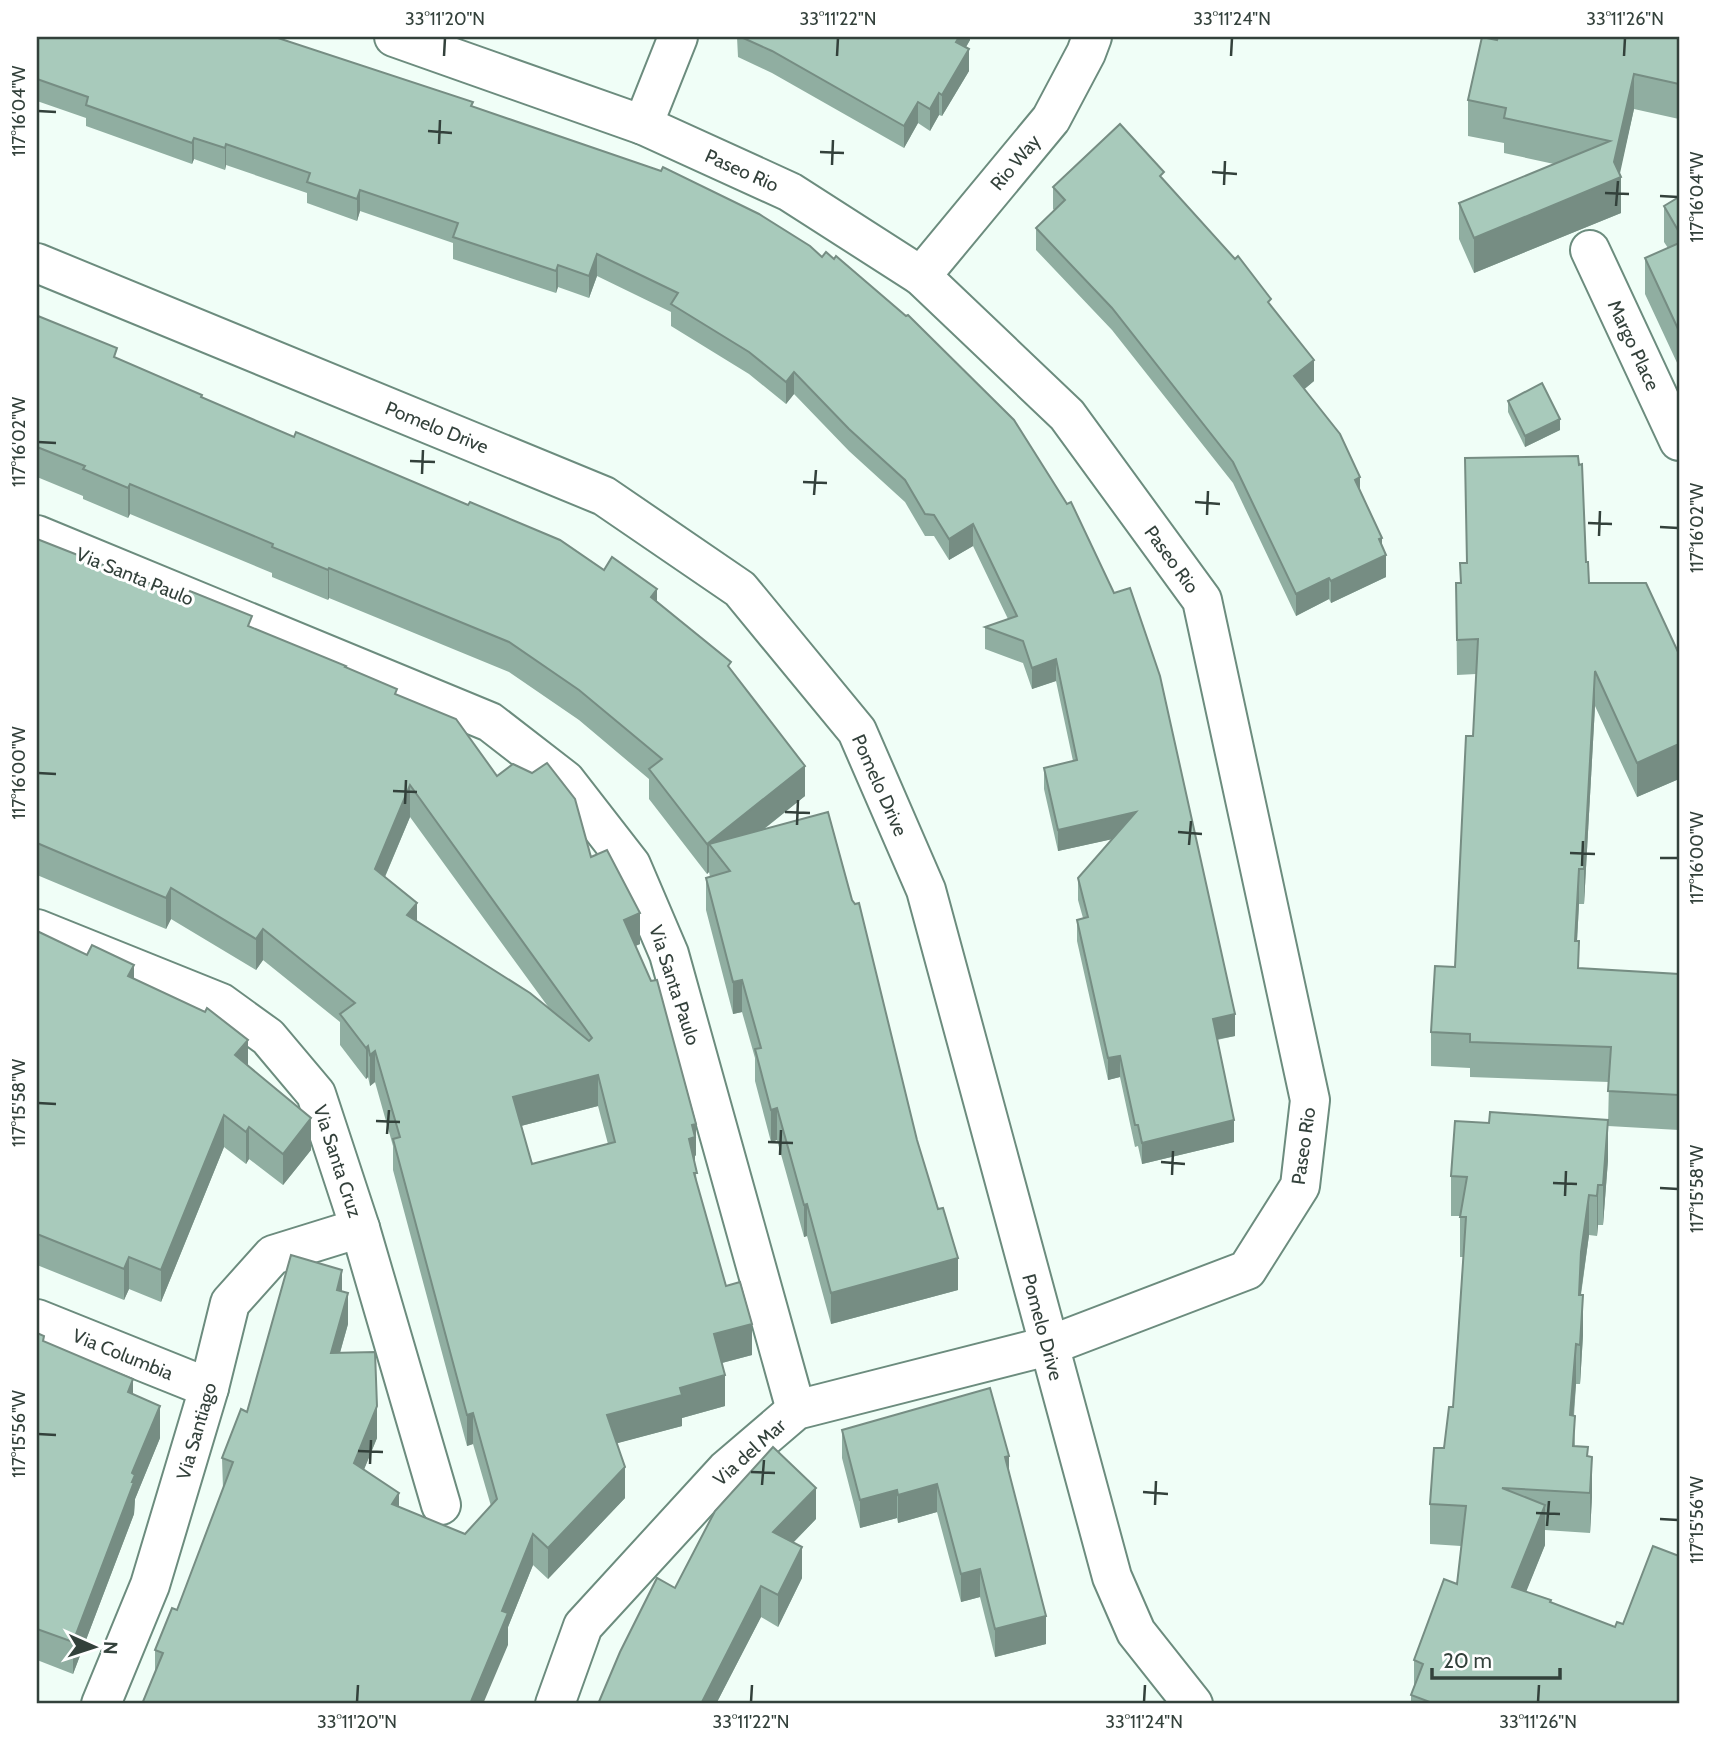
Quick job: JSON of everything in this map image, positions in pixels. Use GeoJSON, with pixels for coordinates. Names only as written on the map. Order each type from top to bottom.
{"type":"FeatureCollection","features":[{"type":"Feature","properties":{"kind":"street","name":"Paseo Rio"},"geometry":{"type":"LineString","coordinates":[[394,37],[643,125],[790,192],[921,276],[1068,415],[1202,600],[1310,1101],[1300,1186],[1247,1270],[1048,1346]]}},
{"type":"Feature","properties":{"kind":"street"},"geometry":{"type":"LineString","coordinates":[[643,125],[678,37]]}},
{"type":"Feature","properties":{"kind":"street","name":"Rio Way"},"geometry":{"type":"LineString","coordinates":[[921,276],[1051,119],[1086,53],[1091,37]]}},
{"type":"Feature","properties":{"kind":"street","name":"Margo Place"},"geometry":{"type":"LineString","coordinates":[[1590,250],[1679,441]]}},
{"type":"Feature","properties":{"kind":"street","name":"Pomelo Drive"},"geometry":{"type":"LineString","coordinates":[[37,263],[604,496],[740,589],[857,731],[926,890],[1112,1577],[1136,1632],[1193,1704]]}},
{"type":"Feature","properties":{"kind":"street","name":"Via Santa Paulo"},"geometry":{"type":"LineString","coordinates":[[37,535],[490,722],[565,780],[631,865],[670,954],[796,1410]]}},
{"type":"Feature","properties":{"kind":"street","name":"Via Santa Cruz"},"geometry":{"type":"LineString","coordinates":[[37,929],[221,1003],[268,1037],[316,1094],[360,1228],[441,1505]]}},
{"type":"Feature","properties":{"kind":"street","name":"Via Santiago"},"geometry":{"type":"LineString","coordinates":[[101,1704],[150,1585],[209,1388],[230,1303],[273,1255],[360,1228]]}},
{"type":"Feature","properties":{"kind":"street","name":"Via Columbia"},"geometry":{"type":"LineString","coordinates":[[37,1320],[209,1388]]}},
{"type":"Feature","properties":{"kind":"street","name":"Via del Mar"},"geometry":{"type":"LineString","coordinates":[[555,1704],[583,1626],[726,1470],[796,1410],[1048,1346]]}},
{"type":"Feature","properties":{"kind":"building"},"geometry":{"type":"Polygon","coordinates":[[[37,37],[275,37],[473,102],[471,106],[661,171],[663,167],[759,214],[810,246],[822,257],[826,252],[834,259],[836,256],[908,315],[1014,420],[1067,504],[1071,502],[1114,593],[1130,588],[1160,676],[1235,1014],[1213,1019],[1234,1120],[1142,1143],[1138,1125],[1135,1125],[1120,1056],[1108,1058],[1077,920],[1088,917],[1078,878],[1136,812],[1058,830],[1044,768],[1077,760],[1056,659],[1032,668],[1023,641],[985,627],[1017,616],[973,524],[949,539],[934,515],[925,514],[905,480],[849,429],[794,372],[786,382],[749,352],[671,304],[678,293],[597,254],[589,276],[558,265],[556,271],[453,237],[458,223],[360,190],[357,199],[307,182],[310,173],[226,144],[225,148],[194,138],[192,143],[86,105],[88,97],[37,79],[37,37]]]}},
{"type":"Feature","properties":{"kind":"building"},"geometry":{"type":"Polygon","coordinates":[[[741,37],[959,37],[956,42],[969,49],[942,95],[939,93],[930,109],[918,102],[904,126],[772,51],[741,37]]]}},
{"type":"Feature","properties":{"kind":"building"},"geometry":{"type":"Polygon","coordinates":[[[1482,37],[1497,40],[1498,37],[1679,37],[1679,84],[1634,74],[1614,162],[1621,177],[1474,238],[1459,203],[1610,141],[1504,118],[1506,108],[1468,100],[1482,37]]]}},
{"type":"Feature","properties":{"kind":"building"},"geometry":{"type":"Polygon","coordinates":[[[1120,124],[1164,172],[1160,176],[1235,259],[1238,256],[1271,299],[1268,302],[1314,360],[1294,376],[1340,434],[1360,477],[1355,480],[1382,538],[1379,539],[1386,555],[1296,594],[1233,462],[1112,308],[1036,228],[1065,200],[1053,187],[1120,124]]]}},
{"type":"Feature","properties":{"kind":"building"},"geometry":{"type":"Polygon","coordinates":[[[1679,197],[1679,232],[1664,206],[1679,197]]]}},
{"type":"Feature","properties":{"kind":"building"},"geometry":{"type":"Polygon","coordinates":[[[1679,243],[1679,331],[1645,258],[1679,243]]]}},
{"type":"Feature","properties":{"kind":"building"},"geometry":{"type":"Polygon","coordinates":[[[38,316],[117,348],[114,357],[294,437],[296,432],[468,505],[470,502],[560,540],[604,570],[612,557],[657,589],[651,597],[731,662],[728,666],[805,766],[707,844],[649,769],[662,759],[579,690],[509,642],[272,547],[273,544],[130,484],[128,488],[83,469],[85,466],[37,447],[38,316]]]}},
{"type":"Feature","properties":{"kind":"building"},"geometry":{"type":"Polygon","coordinates":[[[1542,383],[1560,419],[1525,436],[1508,401],[1542,383]]]}},
{"type":"Feature","properties":{"kind":"building"},"geometry":{"type":"Polygon","coordinates":[[[1578,456],[1579,465],[1582,464],[1589,583],[1646,583],[1679,654],[1679,744],[1637,763],[1595,671],[1584,869],[1579,869],[1575,941],[1579,941],[1578,968],[1679,974],[1679,1095],[1608,1091],[1611,1047],[1470,1042],[1470,1034],[1431,1032],[1435,966],[1455,967],[1466,736],[1473,736],[1478,639],[1457,640],[1456,583],[1461,583],[1460,563],[1467,563],[1465,458],[1578,456]]]}},
{"type":"Feature","properties":{"kind":"building"},"geometry":{"type":"Polygon","coordinates":[[[37,539],[187,598],[190,591],[252,616],[248,626],[346,666],[397,689],[395,694],[456,719],[497,776],[513,764],[532,773],[547,763],[575,799],[591,857],[607,850],[640,913],[624,920],[651,981],[657,980],[696,1124],[692,1125],[695,1137],[689,1139],[697,1173],[694,1173],[726,1286],[740,1282],[752,1324],[714,1334],[725,1375],[680,1388],[682,1395],[607,1415],[625,1467],[548,1548],[533,1534],[502,1611],[508,1613],[470,1704],[142,1704],[163,1653],[155,1650],[172,1608],[177,1610],[233,1462],[222,1458],[241,1409],[247,1412],[291,1255],[342,1270],[337,1290],[348,1293],[331,1353],[375,1352],[377,1406],[354,1463],[399,1493],[392,1504],[465,1534],[497,1499],[473,1413],[467,1415],[393,1139],[400,1137],[375,1051],[370,1055],[368,1046],[366,1048],[340,1014],[355,1003],[263,929],[256,939],[171,888],[166,898],[37,843],[37,539]],[[410,785],[375,869],[417,903],[407,915],[530,993],[589,1041],[592,1038],[410,785]],[[598,1075],[513,1097],[532,1164],[615,1142],[598,1075]]]}},
{"type":"Feature","properties":{"kind":"building"},"geometry":{"type":"Polygon","coordinates":[[[828,812],[852,900],[855,904],[859,903],[917,1140],[938,1209],[943,1208],[958,1258],[831,1293],[777,1108],[771,1110],[755,1049],[761,1048],[742,980],[733,982],[706,878],[730,871],[709,844],[828,812]]]}},
{"type":"Feature","properties":{"kind":"building"},"geometry":{"type":"Polygon","coordinates":[[[37,931],[87,955],[92,945],[134,965],[128,976],[205,1012],[207,1008],[248,1040],[235,1055],[311,1118],[283,1154],[249,1127],[246,1132],[224,1115],[161,1270],[129,1257],[124,1269],[37,1234],[37,931]]]}},
{"type":"Feature","properties":{"kind":"building"},"geometry":{"type":"Polygon","coordinates":[[[1490,1112],[1608,1120],[1603,1185],[1598,1185],[1597,1196],[1589,1195],[1581,1252],[1579,1295],[1583,1295],[1580,1345],[1576,1344],[1570,1415],[1575,1416],[1573,1446],[1588,1447],[1587,1456],[1592,1457],[1590,1493],[1502,1488],[1545,1505],[1512,1587],[1615,1627],[1617,1622],[1623,1624],[1653,1546],[1679,1556],[1679,1704],[1435,1704],[1411,1695],[1423,1664],[1414,1660],[1444,1579],[1457,1584],[1466,1506],[1430,1504],[1434,1448],[1444,1448],[1449,1407],[1453,1407],[1466,1217],[1460,1217],[1467,1177],[1451,1176],[1455,1121],[1489,1123],[1490,1112]]]}},
{"type":"Feature","properties":{"kind":"building"},"geometry":{"type":"Polygon","coordinates":[[[37,1333],[44,1336],[43,1341],[133,1379],[128,1392],[160,1406],[132,1473],[135,1475],[134,1482],[73,1642],[37,1629],[37,1333]]]}},
{"type":"Feature","properties":{"kind":"building"},"geometry":{"type":"Polygon","coordinates":[[[990,1388],[1009,1456],[1005,1457],[1046,1616],[995,1629],[980,1569],[961,1574],[937,1484],[898,1495],[897,1490],[860,1500],[842,1430],[990,1388]]]}},
{"type":"Feature","properties":{"kind":"building"},"geometry":{"type":"Polygon","coordinates":[[[773,1447],[816,1488],[773,1532],[802,1547],[778,1595],[761,1586],[701,1704],[598,1704],[620,1652],[657,1578],[675,1588],[715,1511],[773,1447]]]}}]}
